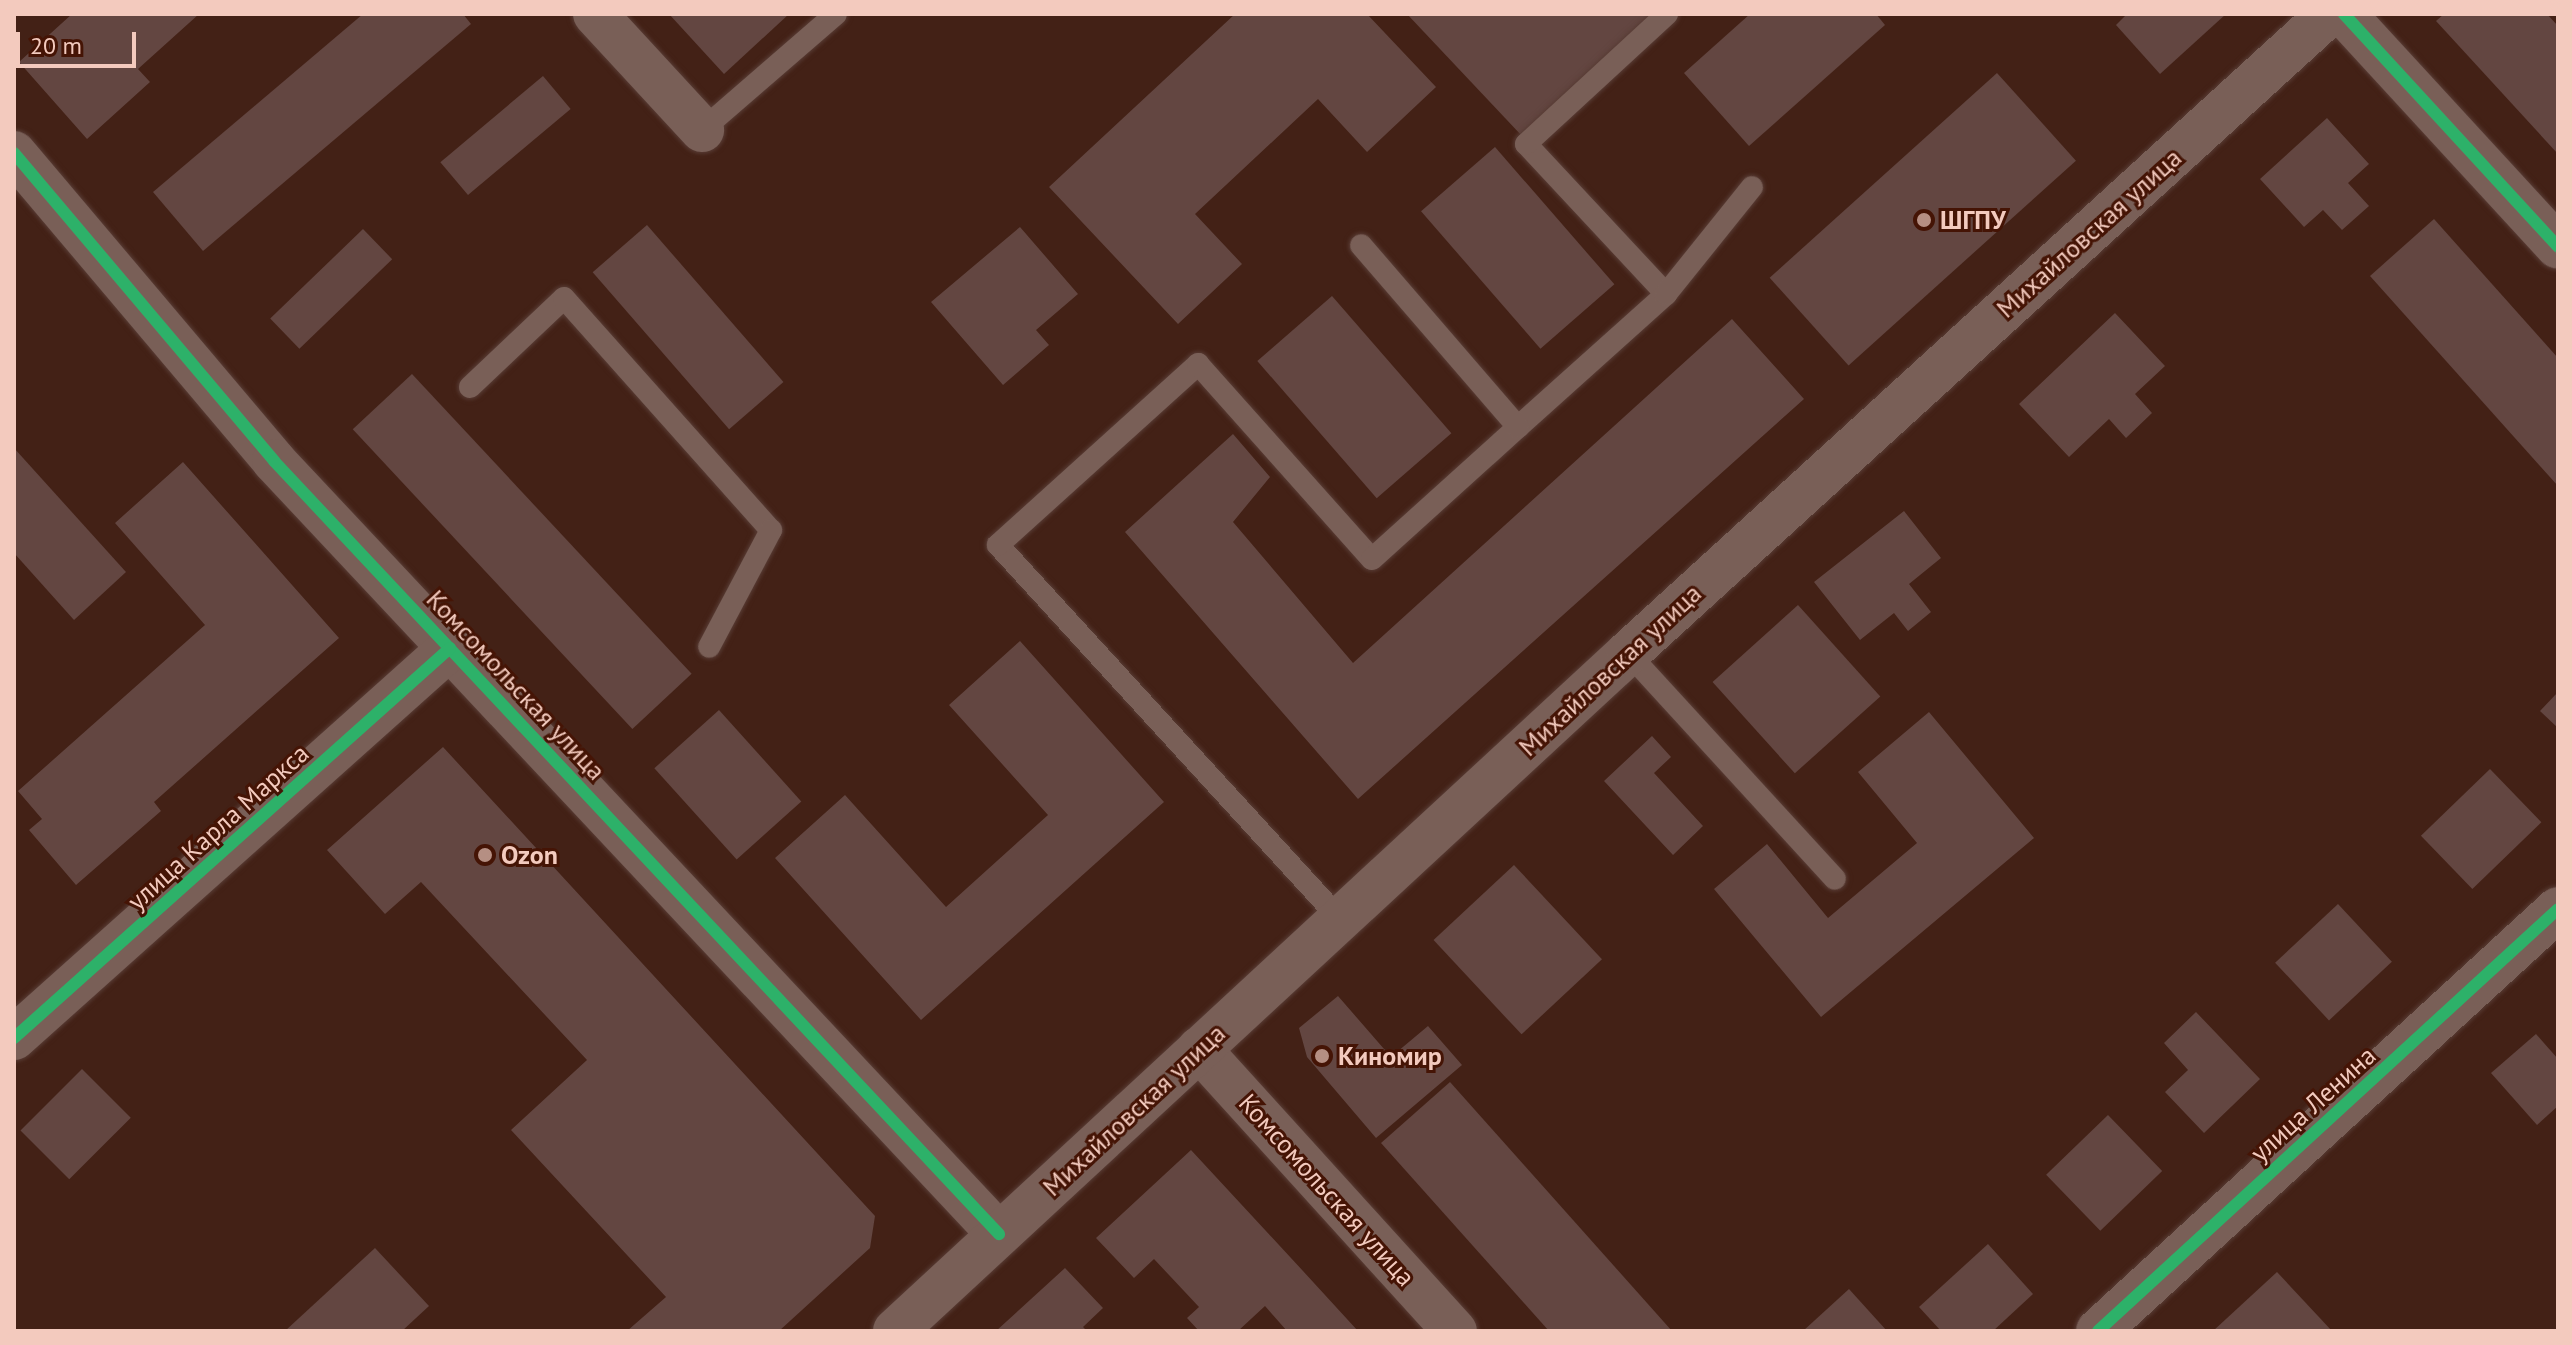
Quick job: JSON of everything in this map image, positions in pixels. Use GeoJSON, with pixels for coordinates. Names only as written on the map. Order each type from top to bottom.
{"type":"FeatureCollection","features":[{"type":"Feature","properties":{"kind":"street"},"geometry":{"type":"LineString","coordinates":[[595,14],[702,130]]}},
{"type":"Feature","properties":{"kind":"street","name":"Михайловская улица"},"geometry":{"type":"LineString","coordinates":[[895,1331],[1628,653],[2329,14]]}},
{"type":"Feature","properties":{"kind":"street"},"geometry":{"type":"LineString","coordinates":[[2344,14],[2558,247]]}},
{"type":"Feature","properties":{"kind":"street","name":"Комсомольская улица"},"geometry":{"type":"LineString","coordinates":[[14,153],[274,461],[999,1234]]}},
{"type":"Feature","properties":{"kind":"street","name":"улица Карла Маркса"},"geometry":{"type":"LineString","coordinates":[[14,1038],[450,648]]}},
{"type":"Feature","properties":{"kind":"street","name":"улица Ленина"},"geometry":{"type":"LineString","coordinates":[[2098,1331],[2558,909]]}},
{"type":"Feature","properties":{"kind":"street","name":"Комсомольская улица"},"geometry":{"type":"LineString","coordinates":[[1199,1049],[1455,1331]]}},
{"type":"Feature","properties":{"kind":"lane"},"geometry":{"type":"LineString","coordinates":[[702,130],[836,14]]}},
{"type":"Feature","properties":{"kind":"lane"},"geometry":{"type":"LineString","coordinates":[[1666,294],[1526,144],[1667,14]]}},
{"type":"Feature","properties":{"kind":"lane"},"geometry":{"type":"LineString","coordinates":[[1340,919],[998,545],[1198,364],[1372,559],[1666,294],[1752,187]]}},
{"type":"Feature","properties":{"kind":"lane"},"geometry":{"type":"LineString","coordinates":[[1361,245],[1518,427]]}},
{"type":"Feature","properties":{"kind":"lane"},"geometry":{"type":"LineString","coordinates":[[470,387],[564,298],[771,530],[709,647]]}},
{"type":"Feature","properties":{"kind":"lane"},"geometry":{"type":"LineString","coordinates":[[1628,653],[1835,879]]}},
{"type":"Feature","properties":{"kind":"building"},"geometry":{"type":"Polygon","coordinates":[[[72,14],[199,14],[138,69],[150,82],[87,139],[19,62],[72,14]]]}},
{"type":"Feature","properties":{"kind":"building"},"geometry":{"type":"Polygon","coordinates":[[[363,14],[463,14],[471,24],[203,251],[153,192],[363,14]]]}},
{"type":"Feature","properties":{"kind":"building"},"geometry":{"type":"Polygon","coordinates":[[[669,14],[789,14],[724,74],[669,14]]]}},
{"type":"Feature","properties":{"kind":"building"},"geometry":{"type":"Polygon","coordinates":[[[1235,14],[1367,14],[1436,87],[1367,152],[1318,99],[1195,214],[1242,264],[1178,324],[1049,187],[1235,14]]]}},
{"type":"Feature","properties":{"kind":"building"},"geometry":{"type":"Polygon","coordinates":[[[1407,14],[1651,14],[1522,136],[1407,14]]]}},
{"type":"Feature","properties":{"kind":"building"},"geometry":{"type":"Polygon","coordinates":[[[1750,14],[1876,14],[1885,25],[1749,146],[1684,73],[1750,14]]]}},
{"type":"Feature","properties":{"kind":"building"},"geometry":{"type":"Polygon","coordinates":[[[2127,14],[2226,14],[2160,74],[2116,25],[2127,14]]]}},
{"type":"Feature","properties":{"kind":"building"},"geometry":{"type":"Polygon","coordinates":[[[2444,14],[2547,14],[2558,26],[2558,154],[2436,21],[2444,14]]]}},
{"type":"Feature","properties":{"kind":"building","name":"ШГПУ"},"geometry":{"type":"Polygon","coordinates":[[[1997,73],[2076,161],[1849,365],[1770,278],[1997,73]]]}},
{"type":"Feature","properties":{"kind":"building"},"geometry":{"type":"Polygon","coordinates":[[[543,76],[571,109],[468,195],[440,162],[543,76]]]}},
{"type":"Feature","properties":{"kind":"building"},"geometry":{"type":"Polygon","coordinates":[[[2327,118],[2369,164],[2348,183],[2369,206],[2342,230],[2323,210],[2304,227],[2260,179],[2327,118]]]}},
{"type":"Feature","properties":{"kind":"building"},"geometry":{"type":"Polygon","coordinates":[[[1495,147],[1614,284],[1540,349],[1421,211],[1495,147]]]}},
{"type":"Feature","properties":{"kind":"building"},"geometry":{"type":"Polygon","coordinates":[[[2434,219],[2558,358],[2558,486],[2370,276],[2434,219]]]}},
{"type":"Feature","properties":{"kind":"building"},"geometry":{"type":"Polygon","coordinates":[[[647,225],[783,382],[729,429],[593,272],[647,225]]]}},
{"type":"Feature","properties":{"kind":"building"},"geometry":{"type":"Polygon","coordinates":[[[1020,227],[1078,294],[1036,330],[1049,345],[1003,385],[931,302],[1020,227]]]}},
{"type":"Feature","properties":{"kind":"building"},"geometry":{"type":"Polygon","coordinates":[[[363,229],[392,259],[299,349],[270,319],[363,229]]]}},
{"type":"Feature","properties":{"kind":"building"},"geometry":{"type":"Polygon","coordinates":[[[1332,296],[1451,433],[1377,498],[1257,361],[1332,296]]]}},
{"type":"Feature","properties":{"kind":"building"},"geometry":{"type":"Polygon","coordinates":[[[2115,313],[2165,366],[2135,394],[2152,413],[2126,438],[2109,419],[2069,457],[2019,404],[2115,313]]]}},
{"type":"Feature","properties":{"kind":"building"},"geometry":{"type":"Polygon","coordinates":[[[1732,319],[1804,399],[1358,799],[1125,532],[1233,434],[1270,477],[1233,522],[1353,663],[1732,319]]]}},
{"type":"Feature","properties":{"kind":"building"},"geometry":{"type":"Polygon","coordinates":[[[412,374],[692,674],[632,729],[353,429],[412,374]]]}},
{"type":"Feature","properties":{"kind":"building"},"geometry":{"type":"Polygon","coordinates":[[[14,448],[126,572],[74,620],[14,553],[14,448]]]}},
{"type":"Feature","properties":{"kind":"building"},"geometry":{"type":"Polygon","coordinates":[[[183,462],[339,638],[154,802],[161,811],[76,885],[29,830],[42,819],[18,791],[205,625],[115,523],[183,462]]]}},
{"type":"Feature","properties":{"kind":"building"},"geometry":{"type":"Polygon","coordinates":[[[1904,511],[1941,558],[1909,584],[1931,612],[1908,631],[1894,613],[1860,640],[1814,582],[1904,511]]]}},
{"type":"Feature","properties":{"kind":"building"},"geometry":{"type":"Polygon","coordinates":[[[1798,605],[1880,696],[1795,773],[1713,682],[1798,605]]]}},
{"type":"Feature","properties":{"kind":"building"},"geometry":{"type":"Polygon","coordinates":[[[1020,641],[1164,802],[921,1020],[775,858],[845,795],[946,907],[1048,815],[949,705],[1020,641]]]}},
{"type":"Feature","properties":{"kind":"building"},"geometry":{"type":"Polygon","coordinates":[[[2558,692],[2558,728],[2540,711],[2558,692]]]}},
{"type":"Feature","properties":{"kind":"building"},"geometry":{"type":"Polygon","coordinates":[[[719,710],[801,801],[737,860],[654,768],[719,710]]]}},
{"type":"Feature","properties":{"kind":"building"},"geometry":{"type":"Polygon","coordinates":[[[1929,712],[2034,838],[1821,1017],[1714,889],[1767,844],[1828,918],[1917,843],[1858,772],[1929,712]]]}},
{"type":"Feature","properties":{"kind":"building"},"geometry":{"type":"Polygon","coordinates":[[[1652,736],[1671,757],[1654,773],[1703,826],[1673,855],[1604,781],[1652,736]]]}},
{"type":"Feature","properties":{"kind":"building"},"geometry":{"type":"Polygon","coordinates":[[[443,747],[875,1216],[870,1248],[779,1331],[627,1331],[666,1297],[511,1130],[587,1060],[421,882],[385,914],[327,850],[443,747]]]}},
{"type":"Feature","properties":{"kind":"building"},"geometry":{"type":"Polygon","coordinates":[[[2490,769],[2541,822],[2472,889],[2421,836],[2490,769]]]}},
{"type":"Feature","properties":{"kind":"building"},"geometry":{"type":"Polygon","coordinates":[[[1514,865],[1602,959],[1522,1034],[1434,940],[1514,865]]]}},
{"type":"Feature","properties":{"kind":"building"},"geometry":{"type":"Polygon","coordinates":[[[2338,904],[2392,962],[2329,1020],[2275,963],[2338,904]]]}},
{"type":"Feature","properties":{"kind":"building"},"geometry":{"type":"Polygon","coordinates":[[[1338,996],[1391,1057],[1428,1026],[1462,1065],[1376,1138],[1307,1057],[1299,1028],[1338,996]]]}},
{"type":"Feature","properties":{"kind":"building"},"geometry":{"type":"Polygon","coordinates":[[[2196,1012],[2260,1079],[2204,1133],[2165,1092],[2188,1070],[2164,1043],[2196,1012]]]}},
{"type":"Feature","properties":{"kind":"building"},"geometry":{"type":"Polygon","coordinates":[[[2536,1034],[2558,1059],[2558,1106],[2537,1125],[2491,1073],[2536,1034]]]}},
{"type":"Feature","properties":{"kind":"building"},"geometry":{"type":"Polygon","coordinates":[[[82,1069],[131,1118],[69,1179],[20,1131],[82,1069]]]}},
{"type":"Feature","properties":{"kind":"building"},"geometry":{"type":"Polygon","coordinates":[[[1450,1082],[1672,1331],[1549,1331],[1381,1143],[1450,1082]]]}},
{"type":"Feature","properties":{"kind":"building"},"geometry":{"type":"Polygon","coordinates":[[[2108,1115],[2162,1171],[2100,1231],[2046,1175],[2108,1115]]]}},
{"type":"Feature","properties":{"kind":"building"},"geometry":{"type":"Polygon","coordinates":[[[1191,1150],[1358,1331],[1287,1331],[1265,1306],[1238,1331],[1199,1331],[1187,1318],[1199,1307],[1154,1259],[1134,1278],[1096,1238],[1191,1150]]]}},
{"type":"Feature","properties":{"kind":"building"},"geometry":{"type":"Polygon","coordinates":[[[1988,1244],[2033,1294],[1993,1331],[1941,1331],[1919,1307],[1988,1244]]]}},
{"type":"Feature","properties":{"kind":"building"},"geometry":{"type":"Polygon","coordinates":[[[375,1248],[429,1306],[402,1331],[285,1331],[375,1248]]]}},
{"type":"Feature","properties":{"kind":"building"},"geometry":{"type":"Polygon","coordinates":[[[1065,1268],[1103,1308],[1083,1327],[1087,1331],[996,1331],[1065,1268]]]}},
{"type":"Feature","properties":{"kind":"building"},"geometry":{"type":"Polygon","coordinates":[[[2277,1272],[2332,1331],[2213,1331],[2277,1272]]]}},
{"type":"Feature","properties":{"kind":"building"},"geometry":{"type":"Polygon","coordinates":[[[1849,1289],[1887,1331],[1803,1331],[1849,1289]]]}},
{"type":"Feature","properties":{"kind":"cycle path"},"geometry":{"type":"LineString","coordinates":[[2344,14],[2558,247]]}},
{"type":"Feature","properties":{"kind":"cycle path"},"geometry":{"type":"LineString","coordinates":[[14,153],[274,461],[999,1234]]}},
{"type":"Feature","properties":{"kind":"cycle path"},"geometry":{"type":"LineString","coordinates":[[14,1038],[450,648]]}},
{"type":"Feature","properties":{"kind":"cycle path"},"geometry":{"type":"LineString","coordinates":[[2098,1331],[2558,909]]}},
{"type":"Feature","properties":{"kind":"place","name":"ШГПУ"},"geometry":{"type":"Point","coordinates":[1924,220]}},
{"type":"Feature","properties":{"kind":"place","name":"Ozon"},"geometry":{"type":"Point","coordinates":[485,855]}},
{"type":"Feature","properties":{"kind":"place","name":"Киномир"},"geometry":{"type":"Point","coordinates":[1322,1056]}}]}
